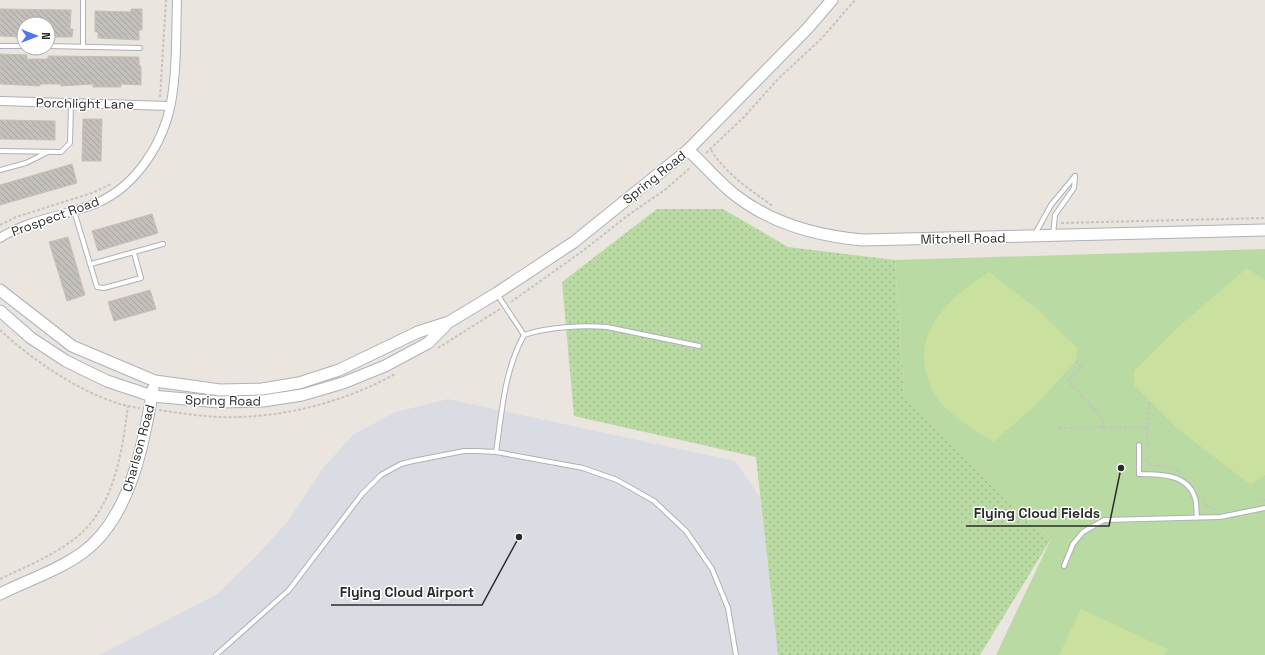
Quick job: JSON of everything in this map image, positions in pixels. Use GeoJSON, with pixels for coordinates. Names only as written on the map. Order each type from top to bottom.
{"type":"FeatureCollection","features":[{"type":"Feature","properties":{"kind":"main road","name":"Spring Road"},"geometry":{"type":"LineString","coordinates":[[0,290],[72,346],[155,381],[220,390],[262,389],[299,383],[339,370],[418,332],[449,322],[497,293],[574,242],[688,150],[807,29],[832,0]]}},
{"type":"Feature","properties":{"kind":"main road","name":"Mitchell Road"},"geometry":{"type":"LineString","coordinates":[[688,150],[734,194],[751,206],[793,227],[814,234],[863,240],[1265,230]]}},
{"type":"Feature","properties":{"kind":"main road","name":"Spring Road"},"geometry":{"type":"LineString","coordinates":[[0,311],[31,338],[66,361],[107,381],[152,396],[219,402],[263,401],[302,395],[343,383],[385,366],[428,343],[449,322]]}},
{"type":"Feature","properties":{"kind":"main road","name":"Charlson Road"},"geometry":{"type":"LineString","coordinates":[[0,594],[82,553],[102,535],[117,513],[128,490],[137,462],[155,381]]}},
{"type":"Feature","properties":{"kind":"street","name":"Prospect Road"},"geometry":{"type":"LineString","coordinates":[[0,238],[26,225],[74,211],[98,202],[112,194],[134,176],[144,164],[160,137],[170,106],[173,90],[178,0]]}},
{"type":"Feature","properties":{"kind":"street","name":"Porchlight Lane"},"geometry":{"type":"LineString","coordinates":[[0,102],[71,102],[170,106]]}},
{"type":"Feature","properties":{"kind":"lane"},"geometry":{"type":"LineString","coordinates":[[83,0],[83,47]]}},
{"type":"Feature","properties":{"kind":"lane"},"geometry":{"type":"LineString","coordinates":[[0,46],[16,46]]}},
{"type":"Feature","properties":{"kind":"lane"},"geometry":{"type":"LineString","coordinates":[[56,46],[140,48]]}},
{"type":"Feature","properties":{"kind":"lane"},"geometry":{"type":"LineString","coordinates":[[0,151],[61,152],[70,143],[71,102]]}},
{"type":"Feature","properties":{"kind":"lane"},"geometry":{"type":"LineString","coordinates":[[0,170],[26,163],[49,152]]}},
{"type":"Feature","properties":{"kind":"lane"},"geometry":{"type":"LineString","coordinates":[[1033,236],[1044,220],[1051,205],[1075,176],[1074,188],[1058,210],[1053,223],[1053,236]]}},
{"type":"Feature","properties":{"kind":"lane"},"geometry":{"type":"LineString","coordinates":[[74,211],[97,287],[104,288],[141,278],[134,253]]}},
{"type":"Feature","properties":{"kind":"lane"},"geometry":{"type":"LineString","coordinates":[[91,264],[163,244]]}},
{"type":"Feature","properties":{"kind":"lane"},"geometry":{"type":"LineString","coordinates":[[497,293],[524,335]]}},
{"type":"Feature","properties":{"kind":"lane"},"geometry":{"type":"LineString","coordinates":[[496,452],[506,383],[518,346],[524,335],[536,331],[601,326],[699,346]]}},
{"type":"Feature","properties":{"kind":"lane"},"geometry":{"type":"LineString","coordinates":[[1139,445],[1139,474],[1164,475],[1183,482],[1191,490],[1195,498],[1197,517]]}},
{"type":"Feature","properties":{"kind":"lane"},"geometry":{"type":"LineString","coordinates":[[216,655],[289,590],[362,494],[381,475],[401,464],[464,452],[496,452],[583,468],[617,480],[654,501],[686,531],[712,569],[728,608],[736,655]]}},
{"type":"Feature","properties":{"kind":"lane"},"geometry":{"type":"LineString","coordinates":[[1064,566],[1073,544],[1083,532],[1104,520],[1220,517],[1243,514],[1265,508]]}},
{"type":"Feature","properties":{"kind":"path"},"geometry":{"type":"LineString","coordinates":[[160,106],[166,0]]}},
{"type":"Feature","properties":{"kind":"path"},"geometry":{"type":"LineString","coordinates":[[436,350],[505,306],[666,189],[711,150],[779,78],[822,38],[855,0]]}},
{"type":"Feature","properties":{"kind":"path"},"geometry":{"type":"LineString","coordinates":[[711,150],[726,170],[740,184],[778,209]]}},
{"type":"Feature","properties":{"kind":"path"},"geometry":{"type":"LineString","coordinates":[[0,225],[16,217],[92,193],[112,183]]}},
{"type":"Feature","properties":{"kind":"path"},"geometry":{"type":"LineString","coordinates":[[1053,223],[1265,218]]}},
{"type":"Feature","properties":{"kind":"path"},"geometry":{"type":"LineString","coordinates":[[0,330],[37,361],[74,383],[128,406],[220,417],[276,413],[317,406],[362,390],[400,371]]}},
{"type":"Feature","properties":{"kind":"path"},"geometry":{"type":"LineString","coordinates":[[1076,361],[1081,367],[1068,380],[1103,419],[1103,428]]}},
{"type":"Feature","properties":{"kind":"path"},"geometry":{"type":"LineString","coordinates":[[1147,447],[1149,400]]}},
{"type":"Feature","properties":{"kind":"path"},"geometry":{"type":"LineString","coordinates":[[0,578],[48,556],[74,540],[91,523],[104,504],[112,486],[128,406]]}},
{"type":"Feature","properties":{"kind":"path"},"geometry":{"type":"LineString","coordinates":[[1059,428],[1147,427]]}},
{"type":"Feature","properties":{"kind":"path"},"geometry":{"type":"LineString","coordinates":[[1146,454],[1146,460],[1151,466],[1164,466],[1177,470],[1188,477]]}},
{"type":"Feature","properties":{"kind":"path"},"geometry":{"type":"LineString","coordinates":[[1202,494],[1205,506],[1210,509],[1222,509]]}},
{"type":"Feature","properties":{"kind":"path"},"geometry":{"type":"LineString","coordinates":[[1257,502],[1265,500]]}},
{"type":"Feature","properties":{"kind":"shaded area"},"geometry":{"type":"Polygon","coordinates":[[[448,399],[735,461],[760,497],[778,655],[99,655],[216,595],[259,553],[288,521],[323,468],[354,434],[396,412],[448,399]]]}},
{"type":"Feature","properties":{"kind":"green space"},"geometry":{"type":"Polygon","coordinates":[[[657,209],[723,209],[788,247],[895,260],[904,397],[1051,539],[980,655],[778,655],[756,457],[574,416],[562,282],[657,209]]]}},
{"type":"Feature","properties":{"kind":"green space"},"geometry":{"type":"Polygon","coordinates":[[[1265,249],[1265,655],[996,655],[1051,539],[904,397],[895,260],[1265,249]]]}},
{"type":"Feature","properties":{"kind":"green space"},"geometry":{"type":"Polygon","coordinates":[[[1247,268],[1265,280],[1265,475],[1251,485],[1179,430],[1134,385],[1134,371],[1178,327],[1247,268]]]}},
{"type":"Feature","properties":{"kind":"green space"},"geometry":{"type":"Polygon","coordinates":[[[989,272],[1035,307],[1077,348],[1076,361],[1037,404],[993,442],[961,421],[943,406],[930,384],[924,359],[925,343],[939,315],[962,291],[989,272]]]}},
{"type":"Feature","properties":{"kind":"green space"},"geometry":{"type":"Polygon","coordinates":[[[1081,609],[1167,649],[1164,655],[1059,655],[1081,609]]]}},
{"type":"Feature","properties":{"kind":"building"},"geometry":{"type":"Polygon","coordinates":[[[0,9],[71,10],[70,29],[73,29],[72,37],[56,37],[56,16],[16,16],[16,37],[0,36],[0,9]]]}},
{"type":"Feature","properties":{"kind":"building"},"geometry":{"type":"Polygon","coordinates":[[[131,9],[142,9],[142,30],[139,30],[139,40],[98,38],[98,32],[95,32],[95,11],[131,12],[131,9]]]}},
{"type":"Feature","properties":{"kind":"building"},"geometry":{"type":"Polygon","coordinates":[[[0,54],[27,56],[27,59],[48,59],[48,56],[139,57],[139,66],[141,66],[141,85],[121,84],[121,87],[93,87],[93,84],[61,86],[61,84],[40,84],[40,86],[0,84],[0,54]]]}},
{"type":"Feature","properties":{"kind":"building"},"geometry":{"type":"Polygon","coordinates":[[[83,119],[102,119],[101,161],[82,161],[83,119]]]}},
{"type":"Feature","properties":{"kind":"building"},"geometry":{"type":"Polygon","coordinates":[[[0,120],[55,121],[55,140],[0,139],[0,120]]]}},
{"type":"Feature","properties":{"kind":"building"},"geometry":{"type":"Polygon","coordinates":[[[72,164],[77,183],[0,205],[0,185],[72,164]]]}},
{"type":"Feature","properties":{"kind":"building"},"geometry":{"type":"Polygon","coordinates":[[[152,214],[158,233],[98,251],[92,231],[152,214]]]}},
{"type":"Feature","properties":{"kind":"building"},"geometry":{"type":"Polygon","coordinates":[[[68,237],[85,295],[67,301],[49,242],[68,237]]]}},
{"type":"Feature","properties":{"kind":"building"},"geometry":{"type":"Polygon","coordinates":[[[150,290],[156,309],[114,321],[108,302],[150,290]]]}},
{"type":"Feature","properties":{"kind":"place","name":"Flying Cloud Fields"},"geometry":{"type":"Point","coordinates":[1121,468]}},
{"type":"Feature","properties":{"kind":"place","name":"Flying Cloud Airport"},"geometry":{"type":"Point","coordinates":[519,537]}}]}
